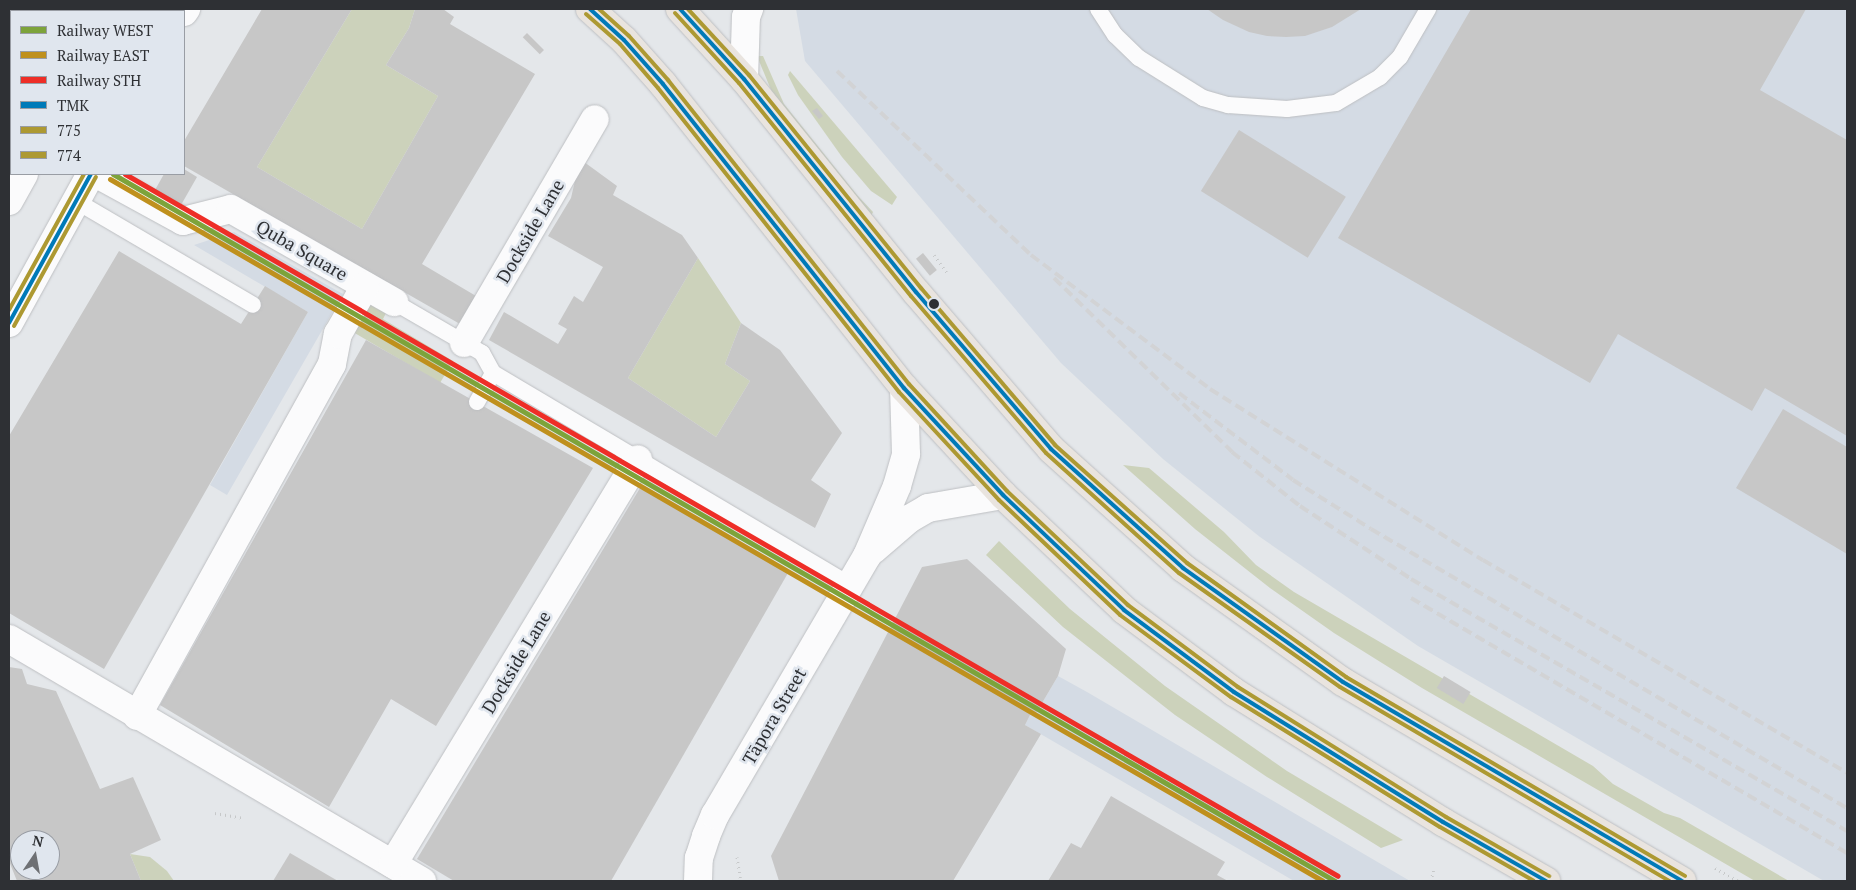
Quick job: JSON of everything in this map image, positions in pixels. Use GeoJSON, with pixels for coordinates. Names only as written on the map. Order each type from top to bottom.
{"type":"FeatureCollection","features":[{"type":"Feature","properties":{"kind":"main road"},"geometry":{"type":"LineString","coordinates":[[590,9],[624,40],[663,84],[904,388],[1003,495],[1124,610],[1234,692],[1443,822],[1546,881]]}},
{"type":"Feature","properties":{"kind":"main road"},"geometry":{"type":"LineString","coordinates":[[680,9],[744,79],[916,292],[1051,449],[1183,568],[1344,682],[1682,881]]}},
{"type":"Feature","properties":{"kind":"street"},"geometry":{"type":"LineString","coordinates":[[744,79],[746,17],[749,9]]}},
{"type":"Feature","properties":{"kind":"street","name":"Dockside Lane"},"geometry":{"type":"LineString","coordinates":[[464,342],[595,119]]}},
{"type":"Feature","properties":{"kind":"street"},"geometry":{"type":"LineString","coordinates":[[9,323],[90,175]]}},
{"type":"Feature","properties":{"kind":"street","name":"Quba Square"},"geometry":{"type":"LineString","coordinates":[[99,175],[182,221],[231,208],[394,302]]}},
{"type":"Feature","properties":{"kind":"street"},"geometry":{"type":"LineString","coordinates":[[137,716],[332,364],[338,334],[365,286]]}},
{"type":"Feature","properties":{"kind":"street","name":"Tāpora Street"},"geometry":{"type":"LineString","coordinates":[[698,881],[699,858],[715,816],[867,556],[897,486],[906,454],[904,388]]}},
{"type":"Feature","properties":{"kind":"street","name":"Dockside Lane"},"geometry":{"type":"LineString","coordinates":[[393,864],[638,459]]}},
{"type":"Feature","properties":{"kind":"street","name":"Tāpora Street"},"geometry":{"type":"LineString","coordinates":[[867,556],[909,519],[928,508],[1003,495]]}},
{"type":"Feature","properties":{"kind":"street"},"geometry":{"type":"LineString","coordinates":[[9,639],[137,716],[422,881]]}},
{"type":"Feature","properties":{"kind":"lane"},"geometry":{"type":"LineString","coordinates":[[1098,9],[1115,35],[1139,58],[1203,98],[1228,105],[1287,109],[1336,103],[1380,77],[1400,57],[1428,9]]}},
{"type":"Feature","properties":{"kind":"lane"},"geometry":{"type":"LineString","coordinates":[[76,201],[252,305]]}},
{"type":"Feature","properties":{"kind":"lane","name":"Quba Square"},"geometry":{"type":"LineString","coordinates":[[394,302],[482,353],[493,373],[850,585]]}},
{"type":"Feature","properties":{"kind":"lane"},"geometry":{"type":"LineString","coordinates":[[476,402],[493,373]]}},
{"type":"Feature","properties":{"kind":"path"},"geometry":{"type":"LineString","coordinates":[[215,813],[250,819]]}},
{"type":"Feature","properties":{"kind":"path"},"geometry":{"type":"LineString","coordinates":[[1431,881],[1434,868]]}},
{"type":"Feature","properties":{"kind":"shaded area"},"geometry":{"type":"Polygon","coordinates":[[[796,9],[1847,9],[1847,881],[1824,881],[1418,646],[1260,537],[1163,459],[1061,363],[805,61],[796,9]]]}},
{"type":"Feature","properties":{"kind":"shaded area"},"geometry":{"type":"Polygon","coordinates":[[[234,232],[343,294],[227,495],[210,485],[308,312],[194,245],[234,232]]]}},
{"type":"Feature","properties":{"kind":"shaded area"},"geometry":{"type":"Polygon","coordinates":[[[1058,676],[1410,881],[1294,881],[1025,725],[1031,713],[1035,715],[1058,676]]]}},
{"type":"Feature","properties":{"kind":"green space"},"geometry":{"type":"Polygon","coordinates":[[[352,9],[415,9],[409,28],[386,65],[438,96],[362,229],[257,167],[352,9]]]}},
{"type":"Feature","properties":{"kind":"green space"},"geometry":{"type":"Polygon","coordinates":[[[757,56],[763,56],[784,104],[857,195],[873,212],[870,218],[776,102],[757,56]]]}},
{"type":"Feature","properties":{"kind":"green space"},"geometry":{"type":"Polygon","coordinates":[[[790,71],[897,197],[892,205],[871,191],[842,157],[798,95],[788,75],[790,71]]]}},
{"type":"Feature","properties":{"kind":"green space"},"geometry":{"type":"Polygon","coordinates":[[[698,258],[741,323],[725,364],[750,381],[716,437],[628,378],[698,258]]]}},
{"type":"Feature","properties":{"kind":"green space"},"geometry":{"type":"Polygon","coordinates":[[[370,304],[386,313],[383,319],[453,361],[440,383],[353,332],[370,304]]]}},
{"type":"Feature","properties":{"kind":"green space"},"geometry":{"type":"Polygon","coordinates":[[[1123,465],[1149,468],[1224,532],[1256,565],[1294,592],[1593,766],[1613,784],[1664,813],[1680,818],[1789,881],[1755,881],[1422,688],[1334,633],[1270,588],[1195,529],[1123,465]]]}},
{"type":"Feature","properties":{"kind":"green space"},"geometry":{"type":"Polygon","coordinates":[[[999,541],[1070,609],[1165,686],[1287,771],[1403,840],[1381,848],[1267,777],[1175,715],[1063,627],[986,555],[999,541]]]}},
{"type":"Feature","properties":{"kind":"green space"},"geometry":{"type":"Polygon","coordinates":[[[130,854],[150,857],[167,871],[174,881],[141,881],[130,854]]]}},
{"type":"Feature","properties":{"kind":"building"},"geometry":{"type":"Polygon","coordinates":[[[9,9],[33,9],[10,10],[9,51],[9,9]]]}},
{"type":"Feature","properties":{"kind":"building"},"geometry":{"type":"Polygon","coordinates":[[[262,9],[352,9],[257,167],[362,229],[438,96],[386,65],[409,28],[415,9],[443,9],[454,17],[450,24],[535,74],[422,264],[476,296],[460,324],[185,167],[185,139],[262,9]]]}},
{"type":"Feature","properties":{"kind":"building"},"geometry":{"type":"Polygon","coordinates":[[[1207,9],[1361,9],[1332,27],[1305,36],[1286,37],[1267,36],[1249,32],[1223,20],[1207,9]]]}},
{"type":"Feature","properties":{"kind":"building"},"geometry":{"type":"Polygon","coordinates":[[[1471,9],[1806,9],[1760,90],[1847,140],[1847,436],[1765,388],[1752,411],[1618,334],[1590,383],[1338,238],[1471,9]]]}},
{"type":"Feature","properties":{"kind":"building"},"geometry":{"type":"Polygon","coordinates":[[[527,33],[544,50],[540,54],[523,37],[527,33]]]}},
{"type":"Feature","properties":{"kind":"building"},"geometry":{"type":"Polygon","coordinates":[[[817,108],[823,116],[819,119],[812,111],[817,108]]]}},
{"type":"Feature","properties":{"kind":"building"},"geometry":{"type":"Polygon","coordinates":[[[1239,130],[1346,197],[1308,258],[1201,191],[1239,130]]]}},
{"type":"Feature","properties":{"kind":"building"},"geometry":{"type":"Polygon","coordinates":[[[580,159],[617,186],[613,195],[682,235],[698,258],[628,378],[716,437],[750,381],[725,364],[741,323],[780,350],[842,433],[811,480],[831,494],[815,528],[489,340],[504,312],[558,344],[567,329],[558,324],[574,296],[583,302],[603,267],[548,236],[571,198],[580,159]]]}},
{"type":"Feature","properties":{"kind":"building"},"geometry":{"type":"Polygon","coordinates":[[[185,170],[197,177],[181,205],[155,190],[163,175],[185,175],[185,170]]]}},
{"type":"Feature","properties":{"kind":"building"},"geometry":{"type":"Polygon","coordinates":[[[119,251],[241,324],[265,286],[308,312],[104,669],[9,613],[9,436],[119,251]]]}},
{"type":"Feature","properties":{"kind":"building"},"geometry":{"type":"Polygon","coordinates":[[[923,253],[937,270],[930,276],[916,259],[923,253]]]}},
{"type":"Feature","properties":{"kind":"building"},"geometry":{"type":"Polygon","coordinates":[[[366,340],[593,468],[436,726],[391,699],[329,807],[160,705],[366,340]]]}},
{"type":"Feature","properties":{"kind":"building"},"geometry":{"type":"Polygon","coordinates":[[[1783,409],[1847,447],[1847,554],[1736,488],[1783,409]]]}},
{"type":"Feature","properties":{"kind":"building"},"geometry":{"type":"Polygon","coordinates":[[[640,488],[788,573],[611,881],[454,881],[417,859],[640,488]]]}},
{"type":"Feature","properties":{"kind":"building"},"geometry":{"type":"Polygon","coordinates":[[[967,559],[1066,649],[1058,676],[1035,715],[1031,713],[1025,725],[1041,734],[953,881],[779,881],[771,856],[922,567],[967,559]]]}},
{"type":"Feature","properties":{"kind":"building"},"geometry":{"type":"Polygon","coordinates":[[[9,667],[22,669],[27,684],[56,691],[100,789],[133,777],[161,840],[130,854],[141,881],[17,881],[60,880],[60,830],[10,830],[10,864],[9,667]]]}},
{"type":"Feature","properties":{"kind":"building"},"geometry":{"type":"Polygon","coordinates":[[[1444,676],[1471,692],[1463,704],[1437,688],[1444,676]]]}},
{"type":"Feature","properties":{"kind":"building"},"geometry":{"type":"Polygon","coordinates":[[[1111,796],[1225,862],[1217,875],[1228,881],[1048,881],[1071,843],[1081,848],[1111,796]]]}},
{"type":"Feature","properties":{"kind":"building"},"geometry":{"type":"Polygon","coordinates":[[[290,853],[338,881],[273,881],[290,853]]]}},
{"type":"Feature","properties":{"kind":"railway"},"geometry":{"type":"LineString","coordinates":[[837,71],[1031,255],[1210,389],[1483,560],[1847,773]]}},
{"type":"Feature","properties":{"kind":"railway"},"geometry":{"type":"LineString","coordinates":[[1054,278],[1232,452],[1300,506],[1411,579],[1847,831]]}},
{"type":"Feature","properties":{"kind":"railway"},"geometry":{"type":"LineString","coordinates":[[1179,393],[1293,480],[1371,529],[1847,808]]}},
{"type":"Feature","properties":{"kind":"railway"},"geometry":{"type":"LineString","coordinates":[[1411,598],[1847,853]]}},
{"type":"Feature","properties":{"kind":"rail line","name":"WEST"},"geometry":{"type":"LineString","coordinates":[[115,175],[1335,881]]}},
{"type":"Feature","properties":{"kind":"rail line","name":"STH"},"geometry":{"type":"LineString","coordinates":[[127,175],[1338,876]]}},
{"type":"Feature","properties":{"kind":"rail line","name":"EAST"},"geometry":{"type":"LineString","coordinates":[[110,179],[1323,881]]}},
{"type":"Feature","properties":{"kind":"transit line","name":"TMK"},"geometry":{"type":"LineString","coordinates":[[590,9],[624,40],[663,84],[904,388],[1003,495],[1124,610],[1234,692],[1443,822],[1546,881]]}},
{"type":"Feature","properties":{"kind":"transit line","name":"774"},"geometry":{"type":"LineString","coordinates":[[599,9],[629,36],[668,80],[909,384],[1007,491],[1128,605],[1238,687],[1446,817],[1549,876]]}},
{"type":"Feature","properties":{"kind":"transit line","name":"TMK"},"geometry":{"type":"LineString","coordinates":[[680,9],[744,79],[916,292],[1051,449],[1183,568],[1343,682],[1682,881]]}},
{"type":"Feature","properties":{"kind":"transit line","name":"774"},"geometry":{"type":"LineString","coordinates":[[688,9],[749,75],[921,288],[1055,445],[1187,563],[1346,677],[1685,876]]}},
{"type":"Feature","properties":{"kind":"transit line","name":"775"},"geometry":{"type":"LineString","coordinates":[[675,13],[739,83],[911,296],[1046,453],[1179,573],[1340,687],[1670,881]]}},
{"type":"Feature","properties":{"kind":"transit line","name":"775"},"geometry":{"type":"LineString","coordinates":[[586,14],[620,44],[658,88],[899,392],[999,500],[1120,615],[1231,697],[1440,827],[1534,881]]}},
{"type":"Feature","properties":{"kind":"transit line","name":"774"},"geometry":{"type":"LineString","coordinates":[[9,310],[83,175]]}},
{"type":"Feature","properties":{"kind":"transit line","name":"TMK"},"geometry":{"type":"LineString","coordinates":[[9,323],[90,175]]}},
{"type":"Feature","properties":{"kind":"transit line","name":"775"},"geometry":{"type":"LineString","coordinates":[[14,326],[96,177]]}}]}
